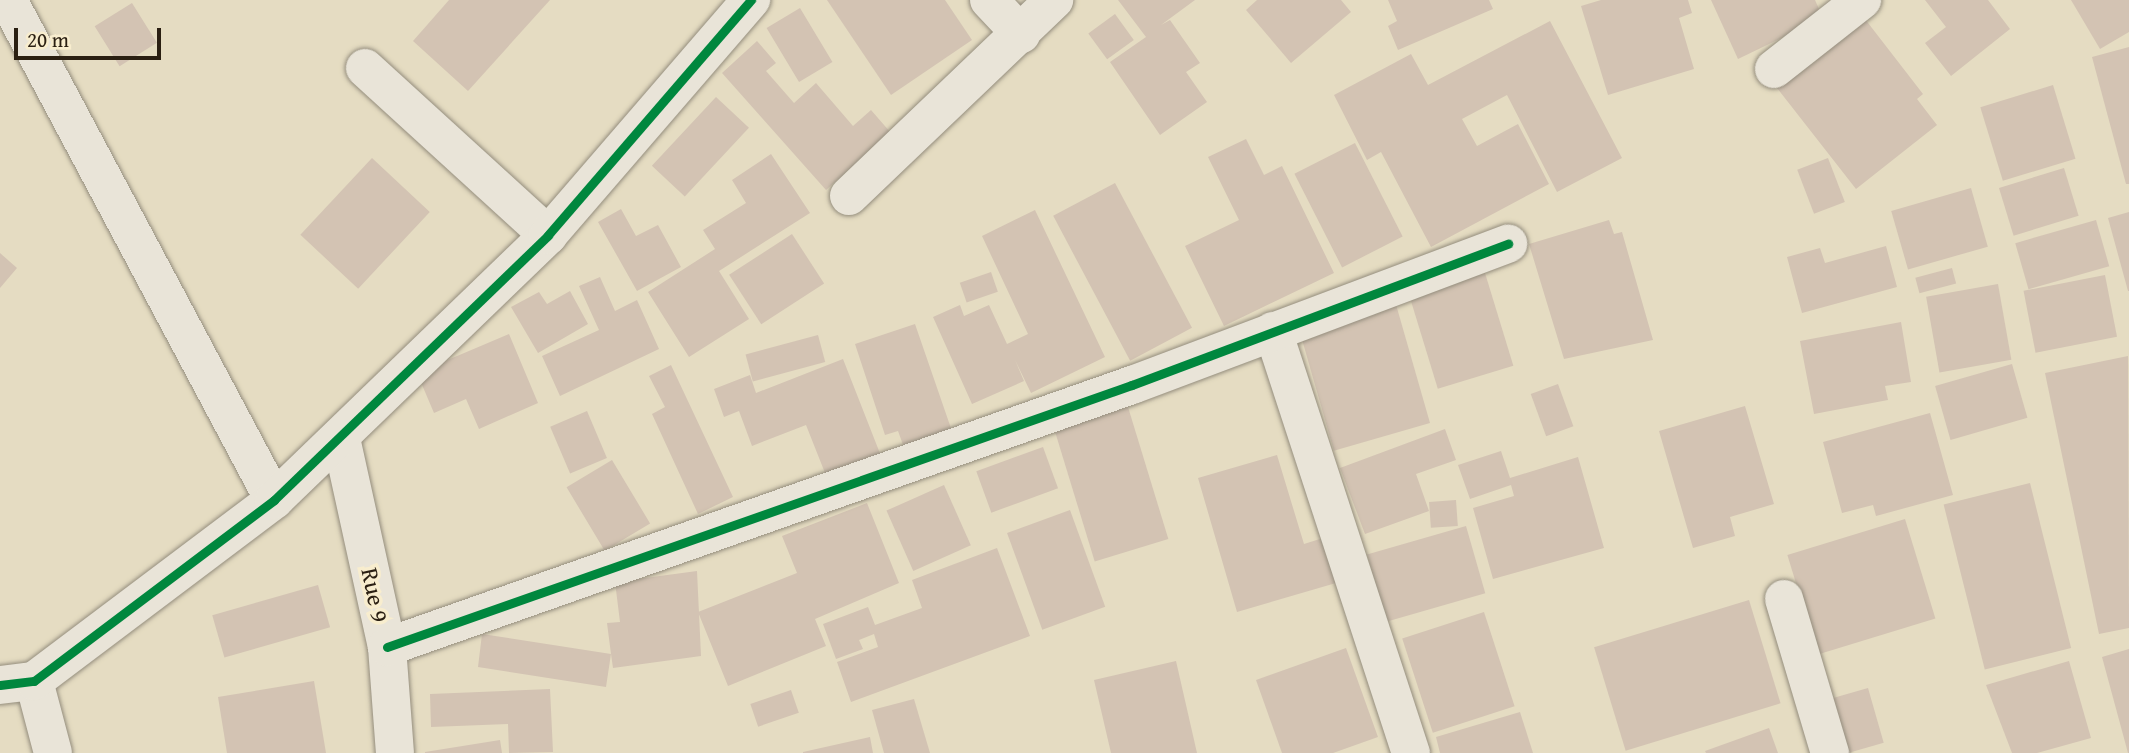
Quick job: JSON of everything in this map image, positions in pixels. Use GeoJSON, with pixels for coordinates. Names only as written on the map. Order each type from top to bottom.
{"type":"FeatureCollection","features":[{"type":"Feature","properties":{"kind":"street"},"geometry":{"type":"LineString","coordinates":[[8,0],[274,500]]}},
{"type":"Feature","properties":{"kind":"street"},"geometry":{"type":"LineString","coordinates":[[53,753],[17,683],[274,500],[341,438],[548,235],[751,0]]}},
{"type":"Feature","properties":{"kind":"street"},"geometry":{"type":"LineString","coordinates":[[989,0],[1021,34]]}},
{"type":"Feature","properties":{"kind":"street"},"geometry":{"type":"LineString","coordinates":[[849,196],[1054,0]]}},
{"type":"Feature","properties":{"kind":"street"},"geometry":{"type":"LineString","coordinates":[[1773,69],[1862,0]]}},
{"type":"Feature","properties":{"kind":"street"},"geometry":{"type":"LineString","coordinates":[[365,68],[548,235]]}},
{"type":"Feature","properties":{"kind":"street"},"geometry":{"type":"LineString","coordinates":[[387,648],[1273,331],[1508,244]]}},
{"type":"Feature","properties":{"kind":"street"},"geometry":{"type":"LineString","coordinates":[[1273,331],[1411,753]]}},
{"type":"Feature","properties":{"kind":"street","name":"Rue 9"},"geometry":{"type":"LineString","coordinates":[[341,438],[387,648],[395,753]]}},
{"type":"Feature","properties":{"kind":"street"},"geometry":{"type":"LineString","coordinates":[[1784,599],[1830,753]]}},
{"type":"Feature","properties":{"kind":"building"},"geometry":{"type":"Polygon","coordinates":[[[449,0],[550,0],[468,91],[413,41],[449,0]]]}},
{"type":"Feature","properties":{"kind":"building"},"geometry":{"type":"Polygon","coordinates":[[[827,0],[945,0],[972,40],[891,95],[827,0]]]}},
{"type":"Feature","properties":{"kind":"building"},"geometry":{"type":"Polygon","coordinates":[[[1118,0],[1195,0],[1161,25],[1170,20],[1200,63],[1186,72],[1207,102],[1160,135],[1110,62],[1146,37],[1118,0]]]}},
{"type":"Feature","properties":{"kind":"building"},"geometry":{"type":"Polygon","coordinates":[[[1257,0],[1341,0],[1351,12],[1291,63],[1246,10],[1257,0]]]}},
{"type":"Feature","properties":{"kind":"building"},"geometry":{"type":"Polygon","coordinates":[[[1388,0],[1489,0],[1493,9],[1398,50],[1388,26],[1397,21],[1388,0]]]}},
{"type":"Feature","properties":{"kind":"building"},"geometry":{"type":"Polygon","coordinates":[[[1601,0],[1688,0],[1692,13],[1679,18],[1694,69],[1608,95],[1581,6],[1601,0]]]}},
{"type":"Feature","properties":{"kind":"building"},"geometry":{"type":"Polygon","coordinates":[[[1711,0],[1815,0],[1823,18],[1738,59],[1711,0]]]}},
{"type":"Feature","properties":{"kind":"building"},"geometry":{"type":"Polygon","coordinates":[[[1925,0],[1988,0],[2010,29],[1951,76],[1925,43],[1946,27],[1925,0]]]}},
{"type":"Feature","properties":{"kind":"building"},"geometry":{"type":"Polygon","coordinates":[[[2071,0],[2129,0],[2129,32],[2100,49],[2071,0]]]}},
{"type":"Feature","properties":{"kind":"building"},"geometry":{"type":"Polygon","coordinates":[[[132,3],[157,43],[120,66],[95,26],[132,3]]]}},
{"type":"Feature","properties":{"kind":"building"},"geometry":{"type":"Polygon","coordinates":[[[800,8],[832,62],[799,82],[767,28],[800,8]]]}},
{"type":"Feature","properties":{"kind":"building"},"geometry":{"type":"Polygon","coordinates":[[[1115,14],[1134,40],[1107,59],[1088,33],[1115,14]]]}},
{"type":"Feature","properties":{"kind":"building"},"geometry":{"type":"Polygon","coordinates":[[[1865,19],[1923,94],[1917,99],[1937,125],[1856,189],[1777,88],[1865,19]]]}},
{"type":"Feature","properties":{"kind":"building"},"geometry":{"type":"Polygon","coordinates":[[[1550,21],[1622,158],[1557,192],[1507,95],[1462,119],[1477,146],[1518,124],[1549,184],[1431,247],[1381,152],[1367,160],[1334,95],[1411,54],[1428,85],[1550,21]]]}},
{"type":"Feature","properties":{"kind":"building"},"geometry":{"type":"Polygon","coordinates":[[[757,41],[776,63],[766,71],[794,103],[816,83],[853,126],[871,110],[891,133],[826,190],[722,73],[757,41]]]}},
{"type":"Feature","properties":{"kind":"building"},"geometry":{"type":"Polygon","coordinates":[[[2129,47],[2129,184],[2126,184],[2092,57],[2129,47]]]}},
{"type":"Feature","properties":{"kind":"building"},"geometry":{"type":"Polygon","coordinates":[[[2053,85],[2076,159],[2003,181],[1980,107],[2053,85]]]}},
{"type":"Feature","properties":{"kind":"building"},"geometry":{"type":"Polygon","coordinates":[[[716,97],[749,128],[685,196],[652,166],[716,97]]]}},
{"type":"Feature","properties":{"kind":"building"},"geometry":{"type":"Polygon","coordinates":[[[1246,139],[1264,175],[1282,166],[1334,273],[1224,326],[1185,246],[1239,220],[1208,157],[1246,139]]]}},
{"type":"Feature","properties":{"kind":"building"},"geometry":{"type":"Polygon","coordinates":[[[1355,143],[1403,237],[1342,267],[1294,174],[1355,143]]]}},
{"type":"Feature","properties":{"kind":"building"},"geometry":{"type":"Polygon","coordinates":[[[771,154],[810,213],[719,271],[749,319],[689,357],[648,292],[715,249],[703,230],[746,203],[732,180],[771,154]]]}},
{"type":"Feature","properties":{"kind":"building"},"geometry":{"type":"Polygon","coordinates":[[[372,158],[430,212],[358,289],[300,235],[372,158]]]}},
{"type":"Feature","properties":{"kind":"building"},"geometry":{"type":"Polygon","coordinates":[[[1828,158],[1845,202],[1814,214],[1797,170],[1828,158]]]}},
{"type":"Feature","properties":{"kind":"building"},"geometry":{"type":"Polygon","coordinates":[[[2064,168],[2079,216],[2014,236],[1999,188],[2064,168]]]}},
{"type":"Feature","properties":{"kind":"building"},"geometry":{"type":"Polygon","coordinates":[[[1115,183],[1192,328],[1130,361],[1053,216],[1115,183]]]}},
{"type":"Feature","properties":{"kind":"building"},"geometry":{"type":"Polygon","coordinates":[[[1971,188],[1988,247],[1908,270],[1891,211],[1971,188]]]}},
{"type":"Feature","properties":{"kind":"building"},"geometry":{"type":"Polygon","coordinates":[[[621,209],[636,236],[658,225],[681,267],[637,291],[598,222],[621,209]]]}},
{"type":"Feature","properties":{"kind":"building"},"geometry":{"type":"Polygon","coordinates":[[[1035,210],[1105,357],[1031,393],[1015,360],[1024,381],[972,404],[933,317],[960,305],[964,316],[989,305],[1007,344],[1028,334],[982,236],[1035,210]]]}},
{"type":"Feature","properties":{"kind":"building"},"geometry":{"type":"Polygon","coordinates":[[[2129,212],[2129,291],[2128,291],[2108,218],[2129,212]]]}},
{"type":"Feature","properties":{"kind":"building"},"geometry":{"type":"Polygon","coordinates":[[[1609,220],[1614,234],[1622,232],[1653,340],[1564,359],[1529,244],[1609,220]]]}},
{"type":"Feature","properties":{"kind":"building"},"geometry":{"type":"Polygon","coordinates":[[[2096,220],[2109,266],[2028,289],[2015,243],[2096,220]]]}},
{"type":"Feature","properties":{"kind":"building"},"geometry":{"type":"Polygon","coordinates":[[[792,234],[824,283],[761,324],[729,275],[792,234]]]}},
{"type":"Feature","properties":{"kind":"building"},"geometry":{"type":"Polygon","coordinates":[[[1886,246],[1897,287],[1802,313],[1787,257],[1820,248],[1825,263],[1886,246]]]}},
{"type":"Feature","properties":{"kind":"building"},"geometry":{"type":"Polygon","coordinates":[[[0,253],[17,268],[0,288],[0,253]]]}},
{"type":"Feature","properties":{"kind":"building"},"geometry":{"type":"Polygon","coordinates":[[[1952,268],[1956,283],[1919,293],[1915,278],[1952,268]]]}},
{"type":"Feature","properties":{"kind":"building"},"geometry":{"type":"Polygon","coordinates":[[[991,272],[998,292],[967,303],[960,283],[991,272]]]}},
{"type":"Feature","properties":{"kind":"building"},"geometry":{"type":"Polygon","coordinates":[[[1485,273],[1513,366],[1438,389],[1409,296],[1485,273]]]}},
{"type":"Feature","properties":{"kind":"building"},"geometry":{"type":"Polygon","coordinates":[[[2105,275],[2117,337],[2036,353],[2024,291],[2105,275]]]}},
{"type":"Feature","properties":{"kind":"building"},"geometry":{"type":"Polygon","coordinates":[[[600,277],[615,311],[637,300],[659,349],[560,396],[542,356],[599,330],[579,286],[600,277]]]}},
{"type":"Feature","properties":{"kind":"building"},"geometry":{"type":"Polygon","coordinates":[[[1998,284],[2011,360],[1939,373],[1926,297],[1998,284]]]}},
{"type":"Feature","properties":{"kind":"building"},"geometry":{"type":"Polygon","coordinates":[[[570,291],[588,324],[538,353],[511,307],[539,292],[547,304],[570,291]]]}},
{"type":"Feature","properties":{"kind":"building"},"geometry":{"type":"Polygon","coordinates":[[[1395,301],[1430,423],[1334,451],[1299,329],[1395,301]]]}},
{"type":"Feature","properties":{"kind":"building"},"geometry":{"type":"Polygon","coordinates":[[[1901,322],[1911,382],[1885,386],[1888,400],[1814,414],[1800,341],[1901,322]]]}},
{"type":"Feature","properties":{"kind":"building"},"geometry":{"type":"Polygon","coordinates":[[[915,324],[954,437],[906,453],[898,431],[885,435],[855,344],[915,324]]]}},
{"type":"Feature","properties":{"kind":"building"},"geometry":{"type":"Polygon","coordinates":[[[509,334],[538,403],[479,429],[466,399],[434,413],[417,373],[509,334]]]}},
{"type":"Feature","properties":{"kind":"building"},"geometry":{"type":"Polygon","coordinates":[[[818,335],[825,362],[753,381],[746,354],[818,335]]]}},
{"type":"Feature","properties":{"kind":"building"},"geometry":{"type":"Polygon","coordinates":[[[2128,356],[2129,628],[2099,634],[2045,373],[2128,356]]]}},
{"type":"Feature","properties":{"kind":"building"},"geometry":{"type":"Polygon","coordinates":[[[843,359],[881,456],[827,478],[806,425],[752,446],[739,411],[724,417],[714,389],[750,375],[756,393],[843,359]]]}},
{"type":"Feature","properties":{"kind":"building"},"geometry":{"type":"Polygon","coordinates":[[[2012,364],[2027,418],[1951,440],[1935,386],[2012,364]]]}},
{"type":"Feature","properties":{"kind":"building"},"geometry":{"type":"Polygon","coordinates":[[[671,365],[733,497],[698,514],[652,414],[665,407],[649,376],[671,365]]]}},
{"type":"Feature","properties":{"kind":"building"},"geometry":{"type":"Polygon","coordinates":[[[1558,384],[1573,426],[1546,436],[1531,394],[1558,384]]]}},
{"type":"Feature","properties":{"kind":"building"},"geometry":{"type":"Polygon","coordinates":[[[1745,406],[1774,504],[1730,517],[1735,536],[1693,548],[1659,431],[1745,406]]]}},
{"type":"Feature","properties":{"kind":"building"},"geometry":{"type":"Polygon","coordinates":[[[1128,407],[1168,539],[1095,561],[1054,430],[1128,407]]]}},
{"type":"Feature","properties":{"kind":"building"},"geometry":{"type":"Polygon","coordinates":[[[587,411],[607,458],[570,474],[550,427],[587,411]]]}},
{"type":"Feature","properties":{"kind":"building"},"geometry":{"type":"Polygon","coordinates":[[[1930,413],[1953,495],[1876,516],[1873,505],[1842,513],[1823,442],[1930,413]]]}},
{"type":"Feature","properties":{"kind":"building"},"geometry":{"type":"Polygon","coordinates":[[[1445,429],[1456,460],[1416,474],[1429,511],[1365,534],[1340,468],[1445,429]]]}},
{"type":"Feature","properties":{"kind":"building"},"geometry":{"type":"Polygon","coordinates":[[[1043,447],[1058,488],[991,513],[976,471],[1043,447]]]}},
{"type":"Feature","properties":{"kind":"building"},"geometry":{"type":"Polygon","coordinates":[[[1501,451],[1510,478],[1578,457],[1604,548],[1493,579],[1473,508],[1514,496],[1511,485],[1470,499],[1458,465],[1501,451]]]}},
{"type":"Feature","properties":{"kind":"building"},"geometry":{"type":"Polygon","coordinates":[[[1277,455],[1304,544],[1323,538],[1336,583],[1237,612],[1198,478],[1277,455]]]}},
{"type":"Feature","properties":{"kind":"building"},"geometry":{"type":"Polygon","coordinates":[[[612,460],[650,523],[605,551],[567,487],[612,460]]]}},
{"type":"Feature","properties":{"kind":"building"},"geometry":{"type":"Polygon","coordinates":[[[2030,483],[2071,648],[1985,669],[1944,505],[2030,483]]]}},
{"type":"Feature","properties":{"kind":"building"},"geometry":{"type":"Polygon","coordinates":[[[944,485],[971,545],[913,571],[886,511],[944,485]]]}},
{"type":"Feature","properties":{"kind":"building"},"geometry":{"type":"Polygon","coordinates":[[[1456,500],[1458,526],[1431,528],[1429,502],[1456,500]]]}},
{"type":"Feature","properties":{"kind":"building"},"geometry":{"type":"Polygon","coordinates":[[[867,503],[899,583],[815,619],[826,646],[728,686],[698,612],[797,573],[782,536],[867,503]]]}},
{"type":"Feature","properties":{"kind":"building"},"geometry":{"type":"Polygon","coordinates":[[[1070,510],[1105,607],[1042,630],[1007,533],[1070,510]]]}},
{"type":"Feature","properties":{"kind":"building"},"geometry":{"type":"Polygon","coordinates":[[[1905,519],[1935,618],[1818,654],[1787,555],[1905,519]]]}},
{"type":"Feature","properties":{"kind":"building"},"geometry":{"type":"Polygon","coordinates":[[[1466,526],[1485,593],[1386,622],[1367,554],[1466,526]]]}},
{"type":"Feature","properties":{"kind":"building"},"geometry":{"type":"Polygon","coordinates":[[[997,548],[1030,636],[851,702],[837,662],[878,647],[874,634],[859,640],[863,649],[836,659],[823,624],[868,607],[875,625],[922,608],[912,580],[997,548]]]}},
{"type":"Feature","properties":{"kind":"building"},"geometry":{"type":"Polygon","coordinates":[[[697,571],[701,656],[613,668],[607,623],[620,622],[615,582],[697,571]]]}},
{"type":"Feature","properties":{"kind":"building"},"geometry":{"type":"Polygon","coordinates":[[[318,585],[330,627],[224,658],[212,615],[318,585]]]}},
{"type":"Feature","properties":{"kind":"building"},"geometry":{"type":"Polygon","coordinates":[[[1749,600],[1781,703],[1626,751],[1594,647],[1749,600]]]}},
{"type":"Feature","properties":{"kind":"building"},"geometry":{"type":"Polygon","coordinates":[[[1484,612],[1515,706],[1433,733],[1402,639],[1484,612]]]}},
{"type":"Feature","properties":{"kind":"building"},"geometry":{"type":"Polygon","coordinates":[[[482,634],[611,654],[606,687],[478,667],[482,634]]]}},
{"type":"Feature","properties":{"kind":"building"},"geometry":{"type":"Polygon","coordinates":[[[1346,648],[1378,737],[1333,753],[1282,753],[1256,680],[1346,648]]]}},
{"type":"Feature","properties":{"kind":"building"},"geometry":{"type":"Polygon","coordinates":[[[2129,649],[2129,753],[2128,753],[2102,657],[2129,649]]]}},
{"type":"Feature","properties":{"kind":"building"},"geometry":{"type":"Polygon","coordinates":[[[1176,661],[1197,753],[1111,753],[1094,680],[1176,661]]]}},
{"type":"Feature","properties":{"kind":"building"},"geometry":{"type":"Polygon","coordinates":[[[2069,661],[2091,738],[2037,753],[2012,753],[1986,685],[2069,661]]]}},
{"type":"Feature","properties":{"kind":"building"},"geometry":{"type":"Polygon","coordinates":[[[314,681],[326,753],[227,753],[218,697],[314,681]]]}},
{"type":"Feature","properties":{"kind":"building"},"geometry":{"type":"Polygon","coordinates":[[[1868,688],[1884,743],[1846,753],[1831,699],[1868,688]]]}},
{"type":"Feature","properties":{"kind":"building"},"geometry":{"type":"Polygon","coordinates":[[[550,689],[553,752],[509,753],[508,724],[431,727],[430,694],[550,689]]]}},
{"type":"Feature","properties":{"kind":"building"},"geometry":{"type":"Polygon","coordinates":[[[791,690],[799,713],[758,727],[750,704],[791,690]]]}},
{"type":"Feature","properties":{"kind":"building"},"geometry":{"type":"Polygon","coordinates":[[[914,699],[930,753],[884,753],[872,710],[914,699]]]}},
{"type":"Feature","properties":{"kind":"building"},"geometry":{"type":"Polygon","coordinates":[[[1520,712],[1533,753],[1440,753],[1436,737],[1520,712]]]}},
{"type":"Feature","properties":{"kind":"building"},"geometry":{"type":"Polygon","coordinates":[[[1769,728],[1778,753],[1705,751],[1769,728]]]}},
{"type":"Feature","properties":{"kind":"building"},"geometry":{"type":"Polygon","coordinates":[[[870,737],[873,753],[803,753],[803,752],[870,737]]]}},
{"type":"Feature","properties":{"kind":"building"},"geometry":{"type":"Polygon","coordinates":[[[500,740],[502,753],[425,753],[425,752],[500,740]]]}},
{"type":"Feature","properties":{"kind":"cycle path"},"geometry":{"type":"LineString","coordinates":[[0,685],[34,681],[274,500],[548,235],[751,0]]}},
{"type":"Feature","properties":{"kind":"cycle path"},"geometry":{"type":"LineString","coordinates":[[387,647],[1132,385],[1508,244]]}}]}
